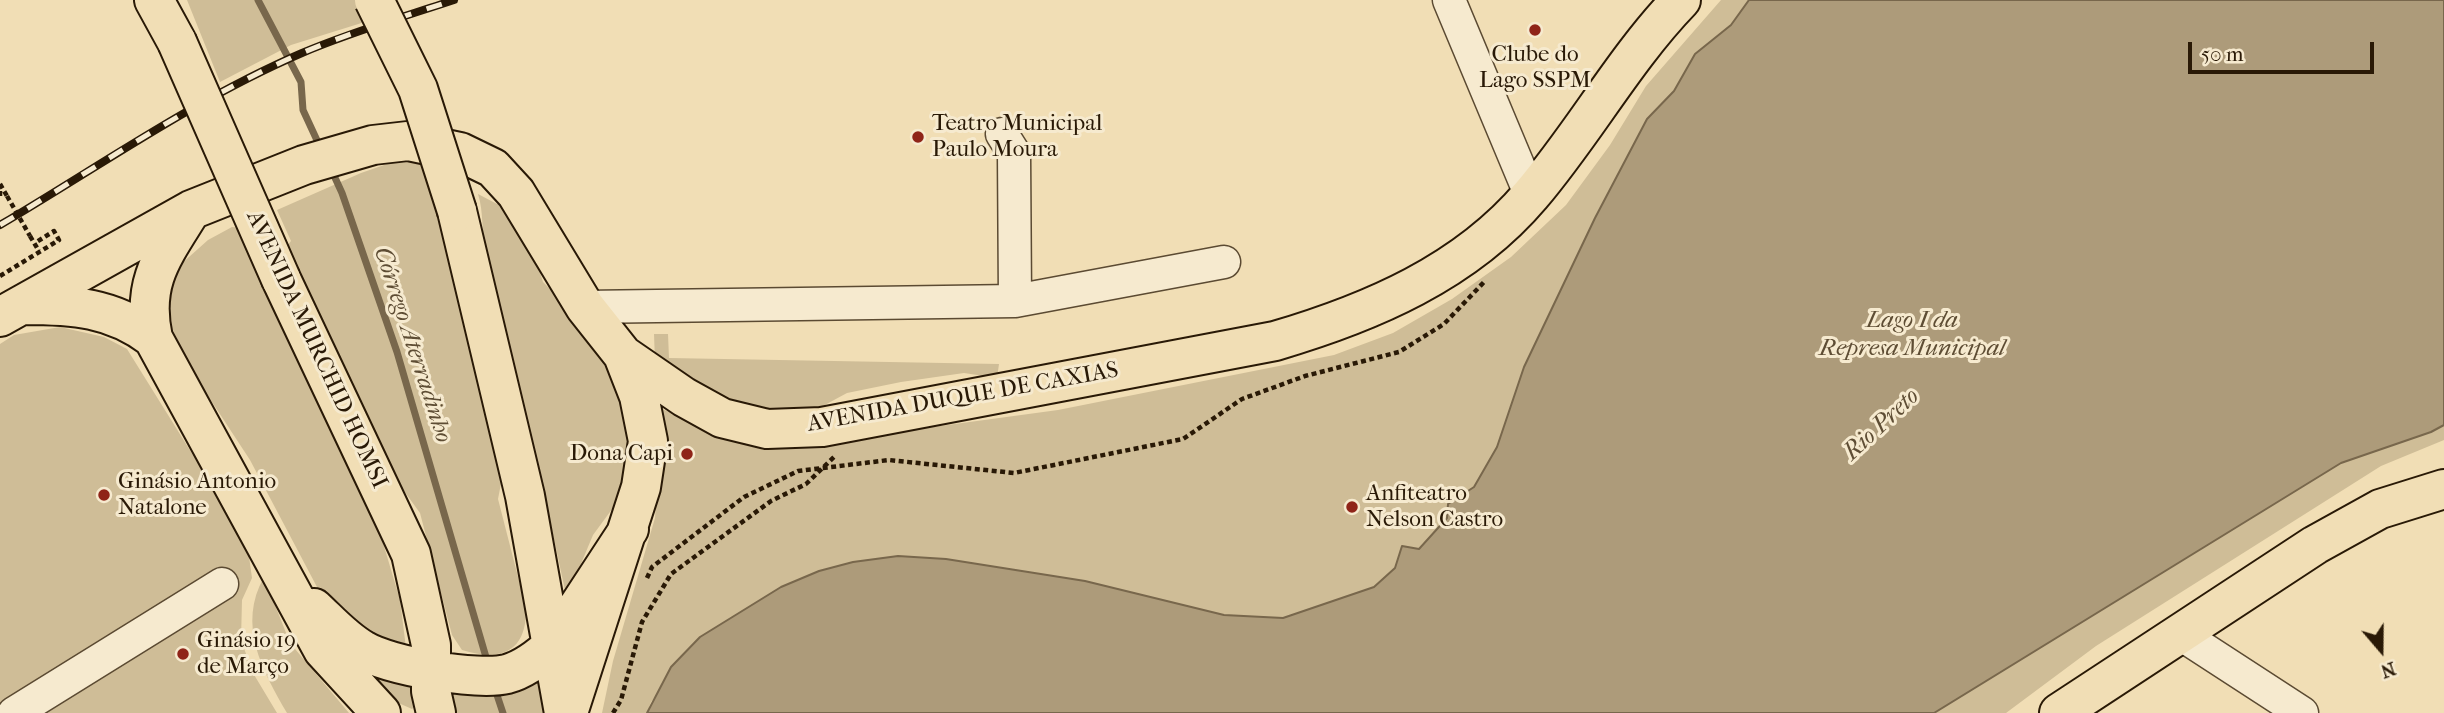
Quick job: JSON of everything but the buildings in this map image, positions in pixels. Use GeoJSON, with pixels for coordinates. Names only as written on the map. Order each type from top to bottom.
{"type":"FeatureCollection","features":[{"type":"Feature","properties":{"kind":"main road","name":"AVENIDA MURCHID HOMSI"},"geometry":{"type":"LineString","coordinates":[[154,0],[177,41],[281,279],[411,554],[431,645],[436,713]]}},
{"type":"Feature","properties":{"kind":"main road"},"geometry":{"type":"LineString","coordinates":[[374,0],[418,89],[457,211],[525,496],[566,713]]}},
{"type":"Feature","properties":{"kind":"main road","name":"AVENIDA DUQUE DE CAXIAS"},"geometry":{"type":"LineString","coordinates":[[7,299],[191,210],[320,160],[373,145],[408,141],[460,152],[493,168],[516,193],[585,307],[619,350],[684,397],[723,418],[767,429],[822,427],[1275,341],[1338,323],[1400,296],[1452,265],[1491,236],[1531,196],[1681,0]]}},
{"type":"Feature","properties":{"kind":"main road"},"geometry":{"type":"LineString","coordinates":[[191,210],[154,274],[148,302],[153,338],[323,650],[381,713]]}},
{"type":"Feature","properties":{"kind":"main road"},"geometry":{"type":"LineString","coordinates":[[7,299],[100,310],[135,325],[153,338]]}},
{"type":"Feature","properties":{"kind":"main road"},"geometry":{"type":"LineString","coordinates":[[566,713],[629,529],[641,487],[648,441],[639,396],[619,350]]}},
{"type":"Feature","properties":{"kind":"main road"},"geometry":{"type":"LineString","coordinates":[[2059,713],[2179,633],[2354,523],[2411,498],[2444,489]]}},
{"type":"Feature","properties":{"kind":"main road"},"geometry":{"type":"LineString","coordinates":[[287,582],[346,639],[366,652],[431,669],[492,675],[536,660],[554,645],[629,529]]}},
{"type":"Feature","properties":{"kind":"street"},"geometry":{"type":"LineString","coordinates":[[1448,0],[1531,196]]}},
{"type":"Feature","properties":{"kind":"street"},"geometry":{"type":"LineString","coordinates":[[1002,134],[1014,153],[1015,301]]}},
{"type":"Feature","properties":{"kind":"street"},"geometry":{"type":"LineString","coordinates":[[585,307],[1015,301],[1224,262]]}},
{"type":"Feature","properties":{"kind":"street"},"geometry":{"type":"LineString","coordinates":[[619,350],[630,322],[657,305]]}},
{"type":"Feature","properties":{"kind":"street"},"geometry":{"type":"LineString","coordinates":[[14,713],[222,584]]}},
{"type":"Feature","properties":{"kind":"street"},"geometry":{"type":"LineString","coordinates":[[2179,633],[2302,713]]}},
{"type":"Feature","properties":{"kind":"path"},"geometry":{"type":"LineString","coordinates":[[0,184],[39,251]]}},
{"type":"Feature","properties":{"kind":"path"},"geometry":{"type":"LineString","coordinates":[[7,299],[39,251],[59,240],[54,231],[34,243]]}},
{"type":"Feature","properties":{"kind":"path"},"geometry":{"type":"LineString","coordinates":[[613,713],[621,700],[642,622],[671,574],[771,501],[806,484],[836,454]]}},
{"type":"Feature","properties":{"kind":"shaded area"},"geometry":{"type":"Polygon","coordinates":[[[187,0],[357,0],[368,21],[291,45],[220,82],[187,0]]]}},
{"type":"Feature","properties":{"kind":"shaded area"},"geometry":{"type":"Polygon","coordinates":[[[1721,0],[1749,0],[1731,25],[1695,54],[1674,91],[1647,119],[1595,218],[1524,367],[1497,447],[1474,487],[1449,504],[1447,518],[1419,549],[1402,546],[1396,568],[1374,587],[1283,618],[1224,615],[1086,581],[946,559],[781,587],[700,637],[651,702],[647,713],[602,713],[613,661],[655,518],[662,409],[763,450],[1058,410],[1334,355],[1393,333],[1452,299],[1511,257],[1566,205],[1610,145],[1646,86],[1721,0]]]}},
{"type":"Feature","properties":{"kind":"shaded area"},"geometry":{"type":"Polygon","coordinates":[[[424,161],[504,468],[498,499],[526,608],[522,635],[516,644],[500,654],[489,655],[462,650],[452,635],[420,513],[391,473],[287,246],[291,241],[277,210],[390,163],[424,161]]]}},
{"type":"Feature","properties":{"kind":"shaded area"},"geometry":{"type":"Polygon","coordinates":[[[478,194],[497,204],[504,204],[533,250],[543,282],[560,299],[608,367],[618,387],[628,439],[628,472],[618,501],[593,535],[570,590],[565,590],[486,251],[478,194]]]}},
{"type":"Feature","properties":{"kind":"shaded area"},"geometry":{"type":"Polygon","coordinates":[[[232,227],[241,228],[378,526],[400,600],[406,648],[395,650],[333,609],[317,587],[250,460],[193,373],[170,324],[171,287],[180,265],[208,240],[232,227]]]}},
{"type":"Feature","properties":{"kind":"shaded area"},"geometry":{"type":"Polygon","coordinates":[[[60,327],[104,337],[127,349],[247,542],[252,578],[242,600],[241,640],[253,673],[277,713],[0,713],[0,344],[14,335],[60,327]]]}},
{"type":"Feature","properties":{"kind":"shaded area"},"geometry":{"type":"Polygon","coordinates":[[[654,334],[668,334],[669,358],[999,364],[997,378],[964,373],[901,382],[847,393],[808,414],[792,415],[715,397],[655,361],[654,334]]]}},
{"type":"Feature","properties":{"kind":"shaded area"},"geometry":{"type":"Polygon","coordinates":[[[2444,425],[2444,440],[2381,466],[2096,646],[2006,713],[1934,713],[2341,463],[2444,425]]]}},
{"type":"Feature","properties":{"kind":"shaded area"},"geometry":{"type":"Polygon","coordinates":[[[264,577],[290,643],[349,713],[287,713],[262,664],[253,630],[256,595],[264,577]]]}},
{"type":"Feature","properties":{"kind":"shaded area"},"geometry":{"type":"Polygon","coordinates":[[[364,667],[410,672],[415,706],[412,709],[385,697],[364,667]]]}},
{"type":"Feature","properties":{"kind":"shaded area"},"geometry":{"type":"Polygon","coordinates":[[[538,677],[549,713],[450,713],[445,687],[538,677]]]}},
{"type":"Feature","properties":{"kind":"water","name":"Lago I da Represa Municipal"},"geometry":{"type":"Polygon","coordinates":[[[1749,0],[2444,0],[2444,425],[2341,463],[1934,713],[647,713],[671,667],[700,637],[781,587],[819,571],[853,562],[898,556],[946,559],[1085,581],[1224,615],[1283,618],[1374,587],[1395,568],[1402,546],[1419,549],[1447,518],[1448,504],[1474,487],[1497,447],[1524,367],[1595,218],[1647,119],[1674,91],[1695,54],[1731,25],[1749,0]]]}},
{"type":"Feature","properties":{"kind":"waterway","name":"Córrego Aterradinho"},"geometry":{"type":"LineString","coordinates":[[258,0],[301,82],[303,110],[321,149]]}},
{"type":"Feature","properties":{"kind":"waterway","name":"Córrego Aterradinho"},"geometry":{"type":"LineString","coordinates":[[331,169],[342,193],[397,352],[488,664]]}},
{"type":"Feature","properties":{"kind":"waterway","name":"Córrego Aterradinho"},"geometry":{"type":"LineString","coordinates":[[494,686],[503,713]]}},
{"type":"Feature","properties":{"kind":"railway"},"geometry":{"type":"LineString","coordinates":[[0,225],[148,134],[262,71],[339,38],[454,0]]}},
{"type":"Feature","properties":{"kind":"place","name":"Clube do Lago SSPM"},"geometry":{"type":"Point","coordinates":[1535,30]}},
{"type":"Feature","properties":{"kind":"place","name":"Teatro Municipal Paulo Moura"},"geometry":{"type":"Point","coordinates":[918,137]}},
{"type":"Feature","properties":{"kind":"place","name":"Dona Capi"},"geometry":{"type":"Point","coordinates":[687,454]}},
{"type":"Feature","properties":{"kind":"place","name":"Ginásio Antonio Natalone"},"geometry":{"type":"Point","coordinates":[104,495]}},
{"type":"Feature","properties":{"kind":"place","name":"Anfiteatro Nelson Castro"},"geometry":{"type":"Point","coordinates":[1352,507]}},
{"type":"Feature","properties":{"kind":"place","name":"Ginásio 19 de Março"},"geometry":{"type":"Point","coordinates":[183,654]}},
{"type":"Feature","properties":{"kind":"water label","name":"Rio Preto"},"geometry":{"type":"Point","coordinates":[1882,425]}}]}
